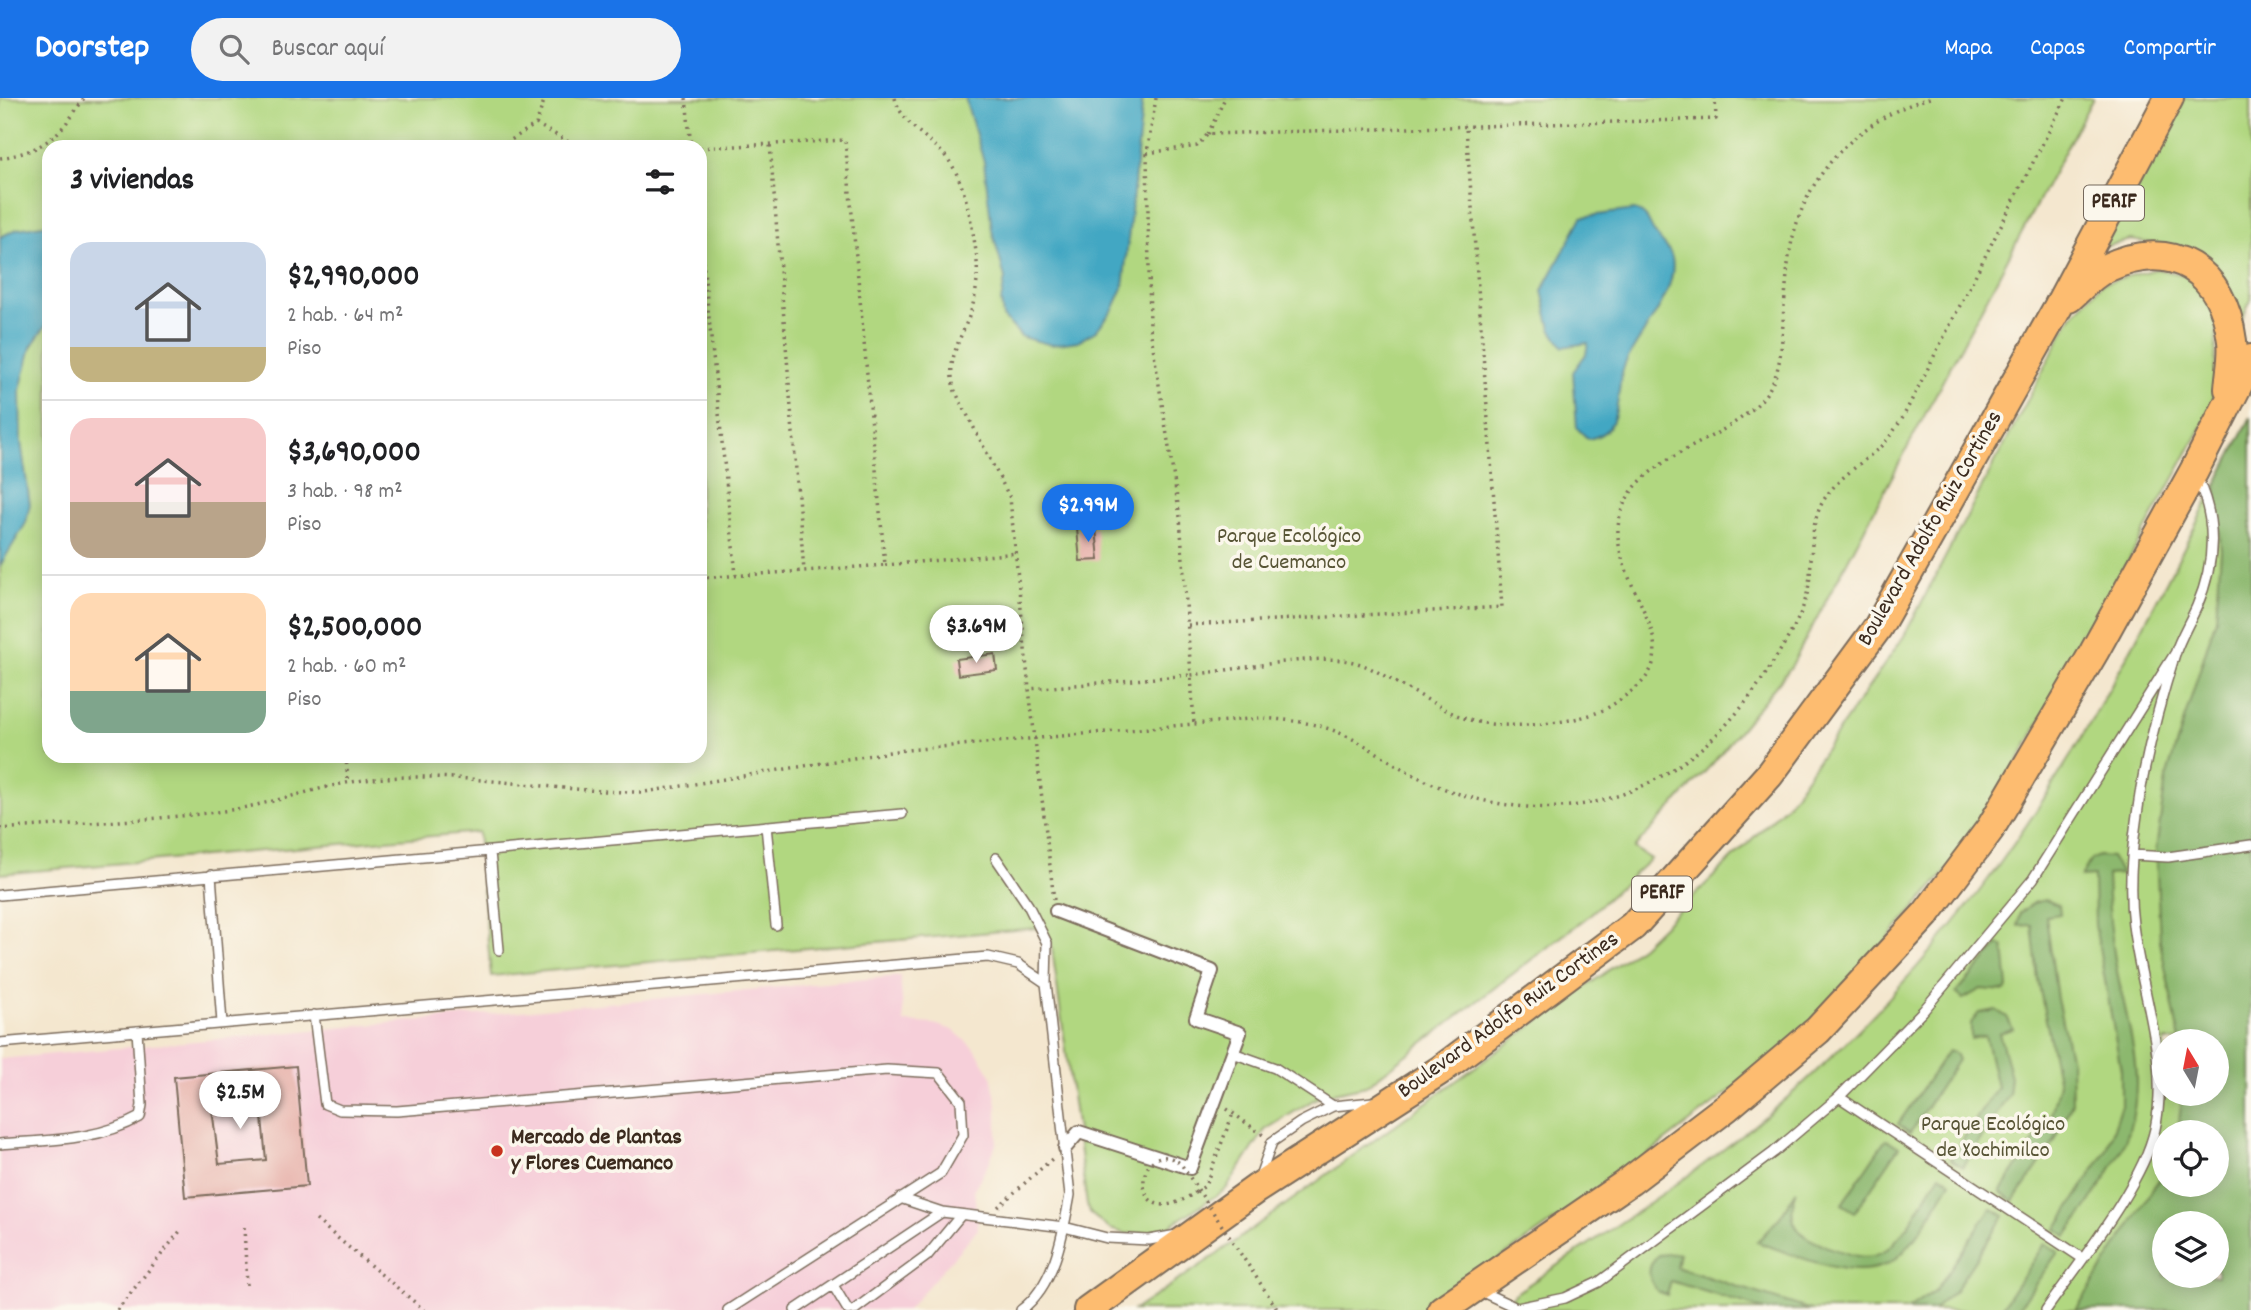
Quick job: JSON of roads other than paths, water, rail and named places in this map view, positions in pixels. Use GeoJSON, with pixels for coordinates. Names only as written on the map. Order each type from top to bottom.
{"type":"FeatureCollection","features":[{"type":"Feature","properties":{"kind":"highway","name":"Boulevard Adolfo Ruiz Cortines"},"geometry":{"type":"LineString","coordinates":[[1088,1310],[1256,1189],[1438,1071],[1633,926],[1769,775],[1878,627],[2058,307],[2169,98]]}},
{"type":"Feature","properties":{"kind":"highway"},"geometry":{"type":"LineString","coordinates":[[2058,307],[2104,269],[2131,258],[2160,255],[2183,261],[2210,282],[2226,310],[2233,343],[2227,405]]}},
{"type":"Feature","properties":{"kind":"highway"},"geometry":{"type":"LineString","coordinates":[[1441,1310],[1630,1181],[1727,1107],[1818,1030],[1926,914],[1990,829],[2094,652],[2194,471],[2251,359]]}},
{"type":"Feature","properties":{"kind":"street"},"geometry":{"type":"LineString","coordinates":[[1056,911],[1212,971],[1196,1018],[1240,1033],[1190,1168],[1079,1132],[1065,1148]]}},
{"type":"Feature","properties":{"kind":"lane"},"geometry":{"type":"LineString","coordinates":[[1474,1288],[1519,1309],[1565,1298],[1599,1282],[1774,1152],[1839,1097],[1923,1011],[2033,879],[2176,652],[2197,607],[2210,564],[2208,501],[2194,471]]}},
{"type":"Feature","properties":{"kind":"lane"},"geometry":{"type":"LineString","coordinates":[[2046,1310],[2137,1175],[2154,1132],[2158,1111],[2159,1068],[2133,923],[2132,855],[2143,781],[2176,652]]}},
{"type":"Feature","properties":{"kind":"lane"},"geometry":{"type":"LineString","coordinates":[[0,895],[902,814]]}},
{"type":"Feature","properties":{"kind":"lane"},"geometry":{"type":"LineString","coordinates":[[766,826],[776,925]]}},
{"type":"Feature","properties":{"kind":"lane"},"geometry":{"type":"LineString","coordinates":[[2132,855],[2168,857],[2251,845]]}},
{"type":"Feature","properties":{"kind":"lane"},"geometry":{"type":"LineString","coordinates":[[489,852],[499,950]]}},
{"type":"Feature","properties":{"kind":"lane"},"geometry":{"type":"LineString","coordinates":[[996,858],[1028,905],[1046,943],[1046,983],[1070,1195],[1052,1266],[1033,1301],[1021,1310]]}},
{"type":"Feature","properties":{"kind":"lane"},"geometry":{"type":"LineString","coordinates":[[211,875],[222,1023]]}},
{"type":"Feature","properties":{"kind":"lane"},"geometry":{"type":"LineString","coordinates":[[0,1043],[988,957],[1018,964],[1046,983]]}},
{"type":"Feature","properties":{"kind":"lane"},"geometry":{"type":"LineString","coordinates":[[314,1015],[326,1104],[340,1110],[397,1111],[887,1070],[939,1073],[961,1101],[963,1135],[941,1173],[728,1310]]}},
{"type":"Feature","properties":{"kind":"lane"},"geometry":{"type":"LineString","coordinates":[[0,1144],[82,1137],[121,1128],[140,1117],[142,1105],[137,1031]]}},
{"type":"Feature","properties":{"kind":"lane"},"geometry":{"type":"LineString","coordinates":[[1233,1054],[1275,1068],[1333,1106]]}},
{"type":"Feature","properties":{"kind":"lane"},"geometry":{"type":"LineString","coordinates":[[1839,1097],[2082,1258]]}},
{"type":"Feature","properties":{"kind":"lane"},"geometry":{"type":"LineString","coordinates":[[1256,1189],[1272,1143],[1301,1122],[1333,1106],[1392,1100]]}},
{"type":"Feature","properties":{"kind":"lane"},"geometry":{"type":"LineString","coordinates":[[900,1198],[942,1212],[1064,1227],[1107,1238],[1149,1240],[1196,1232]]}},
{"type":"Feature","properties":{"kind":"lane"},"geometry":{"type":"LineString","coordinates":[[795,1310],[942,1212]]}},
{"type":"Feature","properties":{"kind":"lane"},"geometry":{"type":"LineString","coordinates":[[854,1310],[927,1256],[961,1215]]}},
{"type":"Feature","properties":{"kind":"lane"},"geometry":{"type":"LineString","coordinates":[[833,1285],[848,1310]]}},
{"type":"Feature","properties":{"kind":"water"},"geometry":{"type":"Polygon","coordinates":[[[965,98],[1143,98],[1123,288],[1114,308],[1096,331],[1078,341],[1052,345],[1022,337],[1003,317],[1001,301],[1005,278],[992,230],[984,162],[965,98]]]}},
{"type":"Feature","properties":{"kind":"water"},"geometry":{"type":"Polygon","coordinates":[[[1634,210],[1645,215],[1669,251],[1673,271],[1664,299],[1625,364],[1614,419],[1609,428],[1600,435],[1588,439],[1577,428],[1573,372],[1586,354],[1588,343],[1563,347],[1551,329],[1542,291],[1582,217],[1634,210]]]}},
{"type":"Feature","properties":{"kind":"water"},"geometry":{"type":"Polygon","coordinates":[[[42,225],[42,331],[31,347],[20,390],[21,442],[30,504],[26,523],[0,566],[0,237],[17,229],[42,225]]]}},
{"type":"Feature","properties":{"kind":"place","name":"Mercado de Plantas y Flores Cuemanco"},"geometry":{"type":"Point","coordinates":[497,1151]}},
{"type":"Feature","properties":{"kind":"park label","name":"Parque Ecológico de Cuemanco"},"geometry":{"type":"Point","coordinates":[1289,550]}},
{"type":"Feature","properties":{"kind":"park label","name":"Parque Ecológico de Xochimilco"},"geometry":{"type":"Point","coordinates":[1993,1138]}}]}
